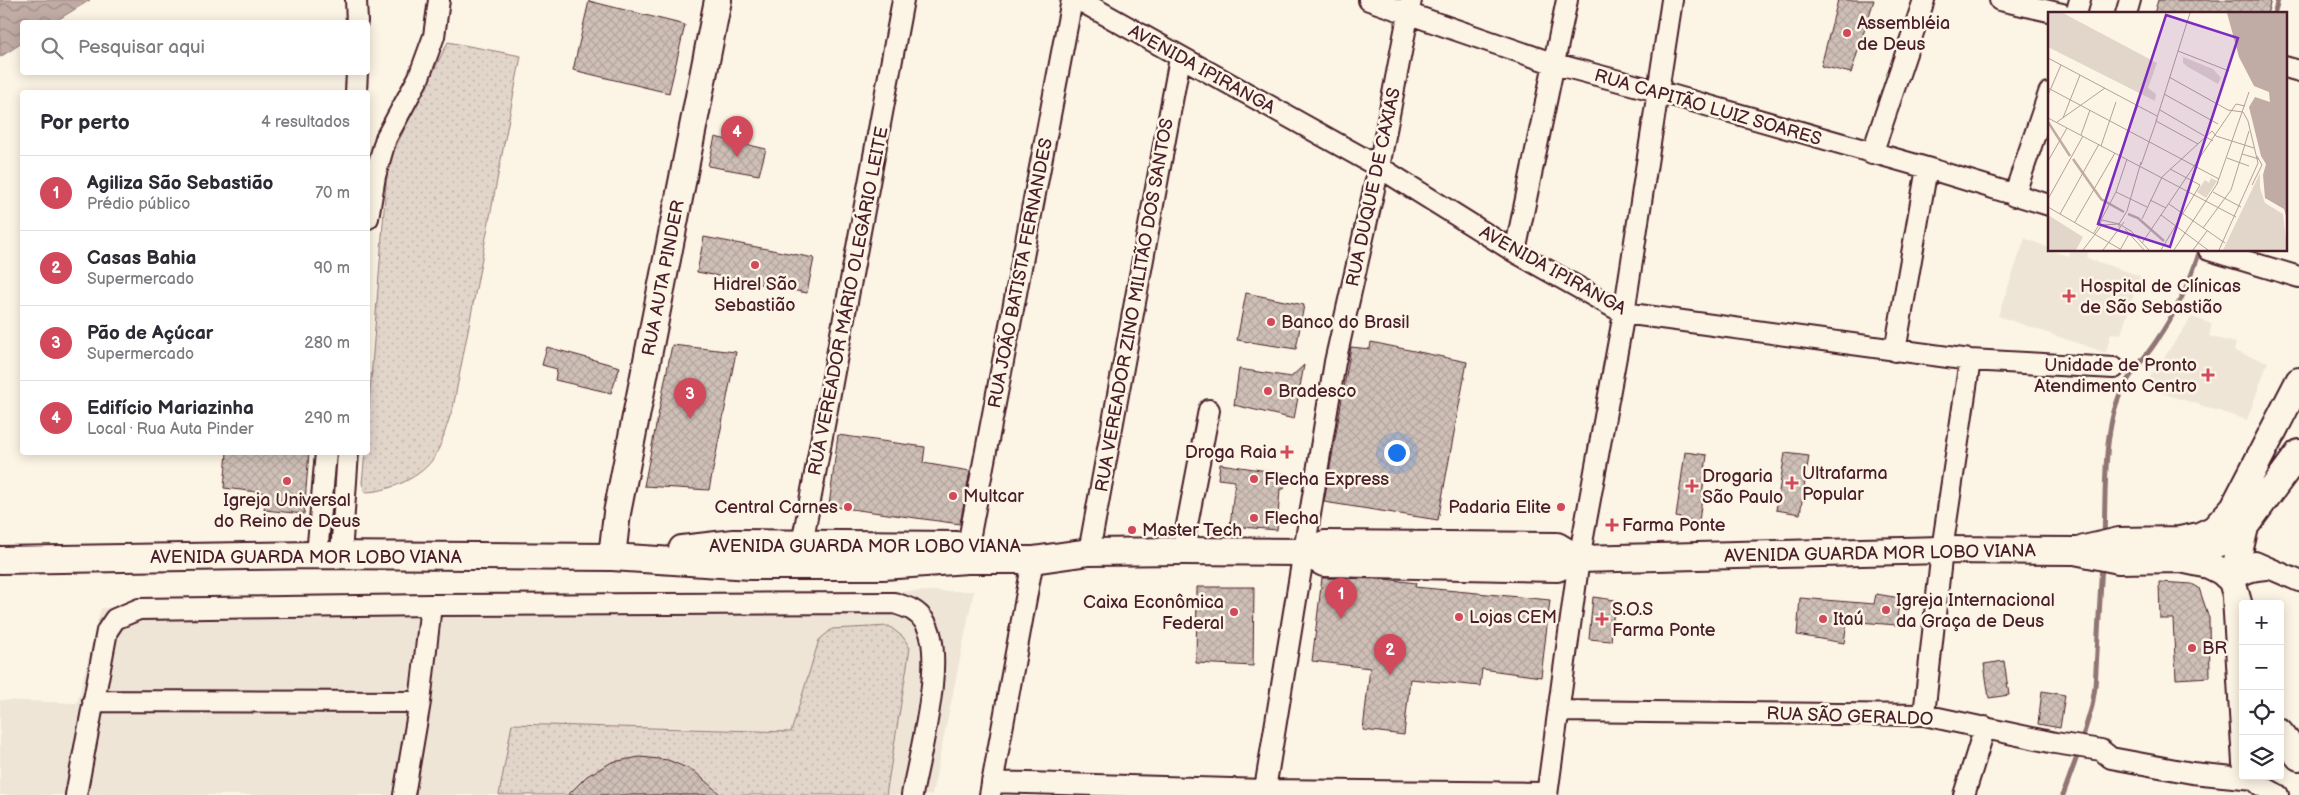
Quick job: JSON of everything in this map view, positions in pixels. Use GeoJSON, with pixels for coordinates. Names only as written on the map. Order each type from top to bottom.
{"type":"FeatureCollection","features":[{"type":"Feature","properties":{"kind":"main road","name":"RUA AUTA PINDER"},"geometry":{"type":"LineString","coordinates":[[612,557],[617,513],[718,0]]}},
{"type":"Feature","properties":{"kind":"main road"},"geometry":{"type":"LineString","coordinates":[[2239,606],[2214,529],[2234,507],[2299,381]]}},
{"type":"Feature","properties":{"kind":"main road"},"geometry":{"type":"LineString","coordinates":[[2246,525],[2254,483],[2267,443]]}},
{"type":"Feature","properties":{"kind":"main road"},"geometry":{"type":"LineString","coordinates":[[2181,559],[2227,540],[2246,525],[2299,452]]}},
{"type":"Feature","properties":{"kind":"main road"},"geometry":{"type":"LineString","coordinates":[[2119,551],[2180,540],[2219,544]]}},
{"type":"Feature","properties":{"kind":"main road","name":"AVENIDA GUARDA MOR LOBO VIANA"},"geometry":{"type":"LineString","coordinates":[[612,557],[734,543],[1036,544],[1089,552]]}},
{"type":"Feature","properties":{"kind":"main road","name":"AVENIDA GUARDA MOR LOBO VIANA"},"geometry":{"type":"LineString","coordinates":[[0,560],[329,555],[612,557],[751,566],[882,566],[967,560],[1033,560],[1089,552],[1182,550],[1304,552],[1324,563],[1557,568],[1579,559],[1942,550],[2119,551]]}},
{"type":"Feature","properties":{"kind":"main road"},"geometry":{"type":"LineString","coordinates":[[2119,551],[2181,559],[2209,565],[2221,571],[2232,581]]}},
{"type":"Feature","properties":{"kind":"main road"},"geometry":{"type":"LineString","coordinates":[[2282,735],[2299,756]]}},
{"type":"Feature","properties":{"kind":"street"},"geometry":{"type":"LineString","coordinates":[[356,0],[357,20]]}},
{"type":"Feature","properties":{"kind":"street"},"geometry":{"type":"LineString","coordinates":[[370,204],[374,176],[386,138],[419,77],[434,36],[439,0]]}},
{"type":"Feature","properties":{"kind":"street","name":"RUA VEREADOR MÁRIO OLEGÁRIO LEITE"},"geometry":{"type":"LineString","coordinates":[[802,544],[904,0]]}},
{"type":"Feature","properties":{"kind":"street","name":"RUA JOÃO BATISTA FERNANDES"},"geometry":{"type":"LineString","coordinates":[[968,545],[1072,0]]}},
{"type":"Feature","properties":{"kind":"street","name":"AVENIDA IPIRANGA"},"geometry":{"type":"LineString","coordinates":[[1079,0],[1180,58],[1379,167],[1516,252],[1624,313],[1970,360],[2114,368]]}},
{"type":"Feature","properties":{"kind":"street","name":"RUA CAPITÃO LUIZ SOARES"},"geometry":{"type":"LineString","coordinates":[[1369,0],[1410,6],[1555,64],[1927,168],[2014,196],[2048,205]]}},
{"type":"Feature","properties":{"kind":"street"},"geometry":{"type":"LineString","coordinates":[[1516,252],[1567,0]]}},
{"type":"Feature","properties":{"kind":"street"},"geometry":{"type":"LineString","coordinates":[[1033,560],[991,788],[1265,793],[1547,794],[1579,559],[1624,313],[1672,0]]}},
{"type":"Feature","properties":{"kind":"street"},"geometry":{"type":"LineString","coordinates":[[1872,154],[1924,0]]}},
{"type":"Feature","properties":{"kind":"street"},"geometry":{"type":"LineString","coordinates":[[2000,0],[2053,12]]}},
{"type":"Feature","properties":{"kind":"street","name":"RUA DUQUE DE CAXIAS"},"geometry":{"type":"LineString","coordinates":[[1265,793],[1336,362],[1379,167],[1410,6]]}},
{"type":"Feature","properties":{"kind":"street","name":"RUA VEREADOR ZINO MILITÃO DOS SANTOS"},"geometry":{"type":"LineString","coordinates":[[1089,552],[1180,58]]}},
{"type":"Feature","properties":{"kind":"street"},"geometry":{"type":"LineString","coordinates":[[2286,67],[2299,71]]}},
{"type":"Feature","properties":{"kind":"street"},"geometry":{"type":"LineString","coordinates":[[356,75],[356,90]]}},
{"type":"Feature","properties":{"kind":"street"},"geometry":{"type":"LineString","coordinates":[[2014,196],[2048,96]]}},
{"type":"Feature","properties":{"kind":"street"},"geometry":{"type":"LineString","coordinates":[[1895,351],[1927,168]]}},
{"type":"Feature","properties":{"kind":"street"},"geometry":{"type":"LineString","coordinates":[[2213,251],[2299,277]]}},
{"type":"Feature","properties":{"kind":"street"},"geometry":{"type":"LineString","coordinates":[[1924,714],[1942,550],[1970,360]]}},
{"type":"Feature","properties":{"kind":"street"},"geometry":{"type":"LineString","coordinates":[[1182,550],[1209,410]]}},
{"type":"Feature","properties":{"kind":"street"},"geometry":{"type":"LineString","coordinates":[[326,455],[329,555]]}},
{"type":"Feature","properties":{"kind":"street"},"geometry":{"type":"LineString","coordinates":[[329,555],[347,455]]}},
{"type":"Feature","properties":{"kind":"street"},"geometry":{"type":"LineString","coordinates":[[751,566],[788,559],[802,544]]}},
{"type":"Feature","properties":{"kind":"street"},"geometry":{"type":"LineString","coordinates":[[2219,544],[2266,569],[2299,581]]}},
{"type":"Feature","properties":{"kind":"street"},"geometry":{"type":"LineString","coordinates":[[2246,735],[2232,581],[2242,574],[2253,570],[2266,569]]}},
{"type":"Feature","properties":{"kind":"street"},"geometry":{"type":"LineString","coordinates":[[76,795],[107,631],[115,620],[139,609],[431,605],[894,603],[912,608],[926,622],[932,640],[934,659],[931,688],[912,795]]}},
{"type":"Feature","properties":{"kind":"street"},"geometry":{"type":"LineString","coordinates":[[404,795],[420,702],[431,605]]}},
{"type":"Feature","properties":{"kind":"street"},"geometry":{"type":"LineString","coordinates":[[93,701],[420,702]]}},
{"type":"Feature","properties":{"kind":"street","name":"RUA SÃO GERALDO"},"geometry":{"type":"LineString","coordinates":[[1559,711],[1924,714],[2055,743],[2101,750],[2111,758],[2120,760],[2192,773],[2239,773]]}},
{"type":"Feature","properties":{"kind":"street"},"geometry":{"type":"LineString","coordinates":[[1964,795],[1985,727]]}},
{"type":"Feature","properties":{"kind":"street"},"geometry":{"type":"LineString","coordinates":[[2258,780],[2278,795]]}},
{"type":"Feature","properties":{"kind":"shaded area"},"geometry":{"type":"Polygon","coordinates":[[[448,42],[521,56],[453,408],[443,439],[438,451],[429,464],[414,477],[394,486],[365,492],[362,483],[365,455],[370,455],[370,392],[387,171],[393,152],[448,42]]]}},
{"type":"Feature","properties":{"kind":"shaded area","name":"Hospital de Clínicas de São Sebastião"},"geometry":{"type":"Polygon","coordinates":[[[2025,238],[2048,248],[2048,251],[2069,256],[2069,251],[2089,251],[2087,258],[2140,276],[2121,334],[2111,333],[2106,353],[1998,316],[2025,238]]]}},
{"type":"Feature","properties":{"kind":"shaded area","name":"Unidade de Pronto Atendimento Centro"},"geometry":{"type":"Polygon","coordinates":[[[2192,317],[2212,324],[2209,336],[2236,343],[2234,351],[2268,362],[2247,420],[2143,387],[2192,317]]]}},
{"type":"Feature","properties":{"kind":"shaded area"},"geometry":{"type":"Polygon","coordinates":[[[974,591],[932,795],[0,795],[0,700],[77,703],[101,608],[426,593],[974,591]]]}},
{"type":"Feature","properties":{"kind":"shaded area"},"geometry":{"type":"Polygon","coordinates":[[[889,626],[903,637],[910,648],[886,795],[499,795],[512,724],[791,732],[819,640],[832,629],[889,626]]]}},
{"type":"Feature","properties":{"kind":"water"},"geometry":{"type":"Polygon","coordinates":[[[0,0],[90,0],[57,20],[20,20],[20,44],[0,57],[0,0]]]}},
{"type":"Feature","properties":{"kind":"building","name":"Assembléia de Deus"},"geometry":{"type":"Polygon","coordinates":[[[1838,0],[1874,0],[1851,73],[1821,66],[1838,0]]]}},
{"type":"Feature","properties":{"kind":"building"},"geometry":{"type":"Polygon","coordinates":[[[2158,0],[2271,0],[2268,12],[2155,12],[2158,0]]]}},
{"type":"Feature","properties":{"kind":"building"},"geometry":{"type":"Polygon","coordinates":[[[589,1],[685,25],[669,93],[573,70],[589,1]]]}},
{"type":"Feature","properties":{"kind":"building"},"geometry":{"type":"Polygon","coordinates":[[[715,137],[766,149],[759,175],[708,166],[715,137]]]}},
{"type":"Feature","properties":{"kind":"building","name":"Hidrel São Sebastião"},"geometry":{"type":"Polygon","coordinates":[[[704,237],[814,258],[807,293],[697,272],[704,237]]]}},
{"type":"Feature","properties":{"kind":"building","name":"Banco do Brasil"},"geometry":{"type":"Polygon","coordinates":[[[1246,293],[1304,305],[1296,349],[1237,340],[1246,293]]]}},
{"type":"Feature","properties":{"kind":"building"},"geometry":{"type":"Polygon","coordinates":[[[1371,342],[1467,362],[1438,520],[1324,502],[1351,347],[1370,349],[1371,342]]]}},
{"type":"Feature","properties":{"kind":"building"},"geometry":{"type":"Polygon","coordinates":[[[672,345],[736,352],[709,490],[644,486],[672,345]]]}},
{"type":"Feature","properties":{"kind":"building"},"geometry":{"type":"Polygon","coordinates":[[[547,347],[620,367],[611,393],[555,380],[557,369],[542,365],[547,347]]]}},
{"type":"Feature","properties":{"kind":"building","name":"Bradesco"},"geometry":{"type":"Polygon","coordinates":[[[1304,365],[1294,419],[1234,405],[1239,369],[1291,377],[1304,365]]]}},
{"type":"Feature","properties":{"kind":"building"},"geometry":{"type":"Polygon","coordinates":[[[838,435],[925,447],[923,463],[970,471],[960,524],[829,506],[838,435]]]}},
{"type":"Feature","properties":{"kind":"building","name":"Drogaria São Paulo"},"geometry":{"type":"Polygon","coordinates":[[[1685,452],[1707,455],[1699,522],[1676,517],[1685,452]]]}},
{"type":"Feature","properties":{"kind":"building","name":"Ultrafarma Popular"},"geometry":{"type":"Polygon","coordinates":[[[1785,453],[1809,456],[1800,514],[1776,510],[1785,453]]]}},
{"type":"Feature","properties":{"kind":"building","name":"Igreja Universal do Reino de Deus"},"geometry":{"type":"Polygon","coordinates":[[[227,455],[309,455],[304,514],[264,510],[266,493],[224,488],[227,455]]]}},
{"type":"Feature","properties":{"kind":"building"},"geometry":{"type":"Polygon","coordinates":[[[1220,464],[1288,474],[1284,489],[1280,489],[1277,530],[1230,526],[1235,481],[1218,479],[1220,464]]]}},
{"type":"Feature","properties":{"kind":"building"},"geometry":{"type":"Polygon","coordinates":[[[1322,578],[1385,579],[1416,583],[1415,587],[1550,600],[1541,677],[1482,669],[1480,686],[1410,679],[1404,735],[1363,730],[1370,668],[1312,661],[1322,578]]]}},
{"type":"Feature","properties":{"kind":"building","name":"BR"},"geometry":{"type":"Polygon","coordinates":[[[2159,582],[2192,584],[2199,588],[2209,618],[2210,677],[2176,679],[2173,619],[2160,619],[2159,582]]]}},
{"type":"Feature","properties":{"kind":"building"},"geometry":{"type":"Polygon","coordinates":[[[1197,587],[1254,587],[1253,666],[1196,663],[1197,587]]]}},
{"type":"Feature","properties":{"kind":"building","name":"Itaú"},"geometry":{"type":"Polygon","coordinates":[[[1876,594],[1900,598],[1896,625],[1847,621],[1844,643],[1797,635],[1800,598],[1874,604],[1876,594]]]}},
{"type":"Feature","properties":{"kind":"building","name":"S.O.S Farma Ponte"},"geometry":{"type":"Polygon","coordinates":[[[1593,597],[1615,600],[1611,641],[1589,639],[1593,597]]]}},
{"type":"Feature","properties":{"kind":"building"},"geometry":{"type":"Polygon","coordinates":[[[2004,661],[2009,695],[1989,698],[1984,664],[2004,661]]]}},
{"type":"Feature","properties":{"kind":"building"},"geometry":{"type":"Polygon","coordinates":[[[2042,691],[2065,695],[2060,728],[2038,724],[2042,691]]]}},
{"type":"Feature","properties":{"kind":"building"},"geometry":{"type":"Polygon","coordinates":[[[640,757],[668,760],[694,771],[721,795],[568,795],[587,776],[612,762],[640,757]]]}},
{"type":"Feature","properties":{"kind":"waterway"},"geometry":{"type":"LineString","coordinates":[[2275,12],[2278,0]]}},
{"type":"Feature","properties":{"kind":"waterway"},"geometry":{"type":"LineString","coordinates":[[2104,537],[2106,460],[2112,420],[2117,402],[2127,380],[2155,343],[2175,310],[2187,286],[2200,251]]}},
{"type":"Feature","properties":{"kind":"waterway"},"geometry":{"type":"LineString","coordinates":[[2081,743],[2092,706],[2095,687],[2102,563]]}},
{"type":"Feature","properties":{"kind":"waterway"},"geometry":{"type":"LineString","coordinates":[[2063,795],[2079,751]]}},
{"type":"Feature","properties":{"kind":"place","name":"Assembléia de Deus"},"geometry":{"type":"Point","coordinates":[1847,33]}},
{"type":"Feature","properties":{"kind":"place","name":"Edifício Mariazinha"},"geometry":{"type":"Point","coordinates":[737,157]}},
{"type":"Feature","properties":{"kind":"place","name":"Hidrel São Sebastião"},"geometry":{"type":"Point","coordinates":[755,265]}},
{"type":"Feature","properties":{"kind":"place","name":"Hospital de Clínicas de São Sebastião"},"geometry":{"type":"Point","coordinates":[2069,296]}},
{"type":"Feature","properties":{"kind":"place","name":"Banco do Brasil"},"geometry":{"type":"Point","coordinates":[1271,322]}},
{"type":"Feature","properties":{"kind":"place","name":"Unidade de Pronto Atendimento Centro"},"geometry":{"type":"Point","coordinates":[2208,375]}},
{"type":"Feature","properties":{"kind":"place","name":"Bradesco"},"geometry":{"type":"Point","coordinates":[1268,391]}},
{"type":"Feature","properties":{"kind":"place","name":"Pão de Açúcar"},"geometry":{"type":"Point","coordinates":[690,419]}},
{"type":"Feature","properties":{"kind":"place","name":"Droga Raia"},"geometry":{"type":"Point","coordinates":[1287,452]}},
{"type":"Feature","properties":{"kind":"place","name":"Flecha Express"},"geometry":{"type":"Point","coordinates":[1254,479]}},
{"type":"Feature","properties":{"kind":"place","name":"Igreja Universal do Reino de Deus"},"geometry":{"type":"Point","coordinates":[287,481]}},
{"type":"Feature","properties":{"kind":"place","name":"Ultrafarma Popular"},"geometry":{"type":"Point","coordinates":[1792,483]}},
{"type":"Feature","properties":{"kind":"place","name":"Drogaria São Paulo"},"geometry":{"type":"Point","coordinates":[1692,486]}},
{"type":"Feature","properties":{"kind":"place","name":"Multcar"},"geometry":{"type":"Point","coordinates":[953,496]}},
{"type":"Feature","properties":{"kind":"place","name":"Central Carnes"},"geometry":{"type":"Point","coordinates":[848,507]}},
{"type":"Feature","properties":{"kind":"place","name":"Padaria Elite"},"geometry":{"type":"Point","coordinates":[1561,507]}},
{"type":"Feature","properties":{"kind":"place","name":"Flecha"},"geometry":{"type":"Point","coordinates":[1254,518]}},
{"type":"Feature","properties":{"kind":"place","name":"Farma Ponte"},"geometry":{"type":"Point","coordinates":[1612,525]}},
{"type":"Feature","properties":{"kind":"place","name":"Master Tech"},"geometry":{"type":"Point","coordinates":[1132,530]}},
{"type":"Feature","properties":{"kind":"place","name":"Igreja Internacional da Graça de Deus"},"geometry":{"type":"Point","coordinates":[1886,610]}},
{"type":"Feature","properties":{"kind":"place","name":"Caixa Econômica Federal"},"geometry":{"type":"Point","coordinates":[1234,612]}},
{"type":"Feature","properties":{"kind":"place","name":"Lojas CEM"},"geometry":{"type":"Point","coordinates":[1459,617]}},
{"type":"Feature","properties":{"kind":"place","name":"Agiliza São Sebastião"},"geometry":{"type":"Point","coordinates":[1341,619]}},
{"type":"Feature","properties":{"kind":"place","name":"S.O.S Farma Ponte"},"geometry":{"type":"Point","coordinates":[1602,619]}},
{"type":"Feature","properties":{"kind":"place","name":"Itaú"},"geometry":{"type":"Point","coordinates":[1823,619]}},
{"type":"Feature","properties":{"kind":"place","name":"BR"},"geometry":{"type":"Point","coordinates":[2192,648]}},
{"type":"Feature","properties":{"kind":"place","name":"Casas Bahia"},"geometry":{"type":"Point","coordinates":[1390,675]}}]}
